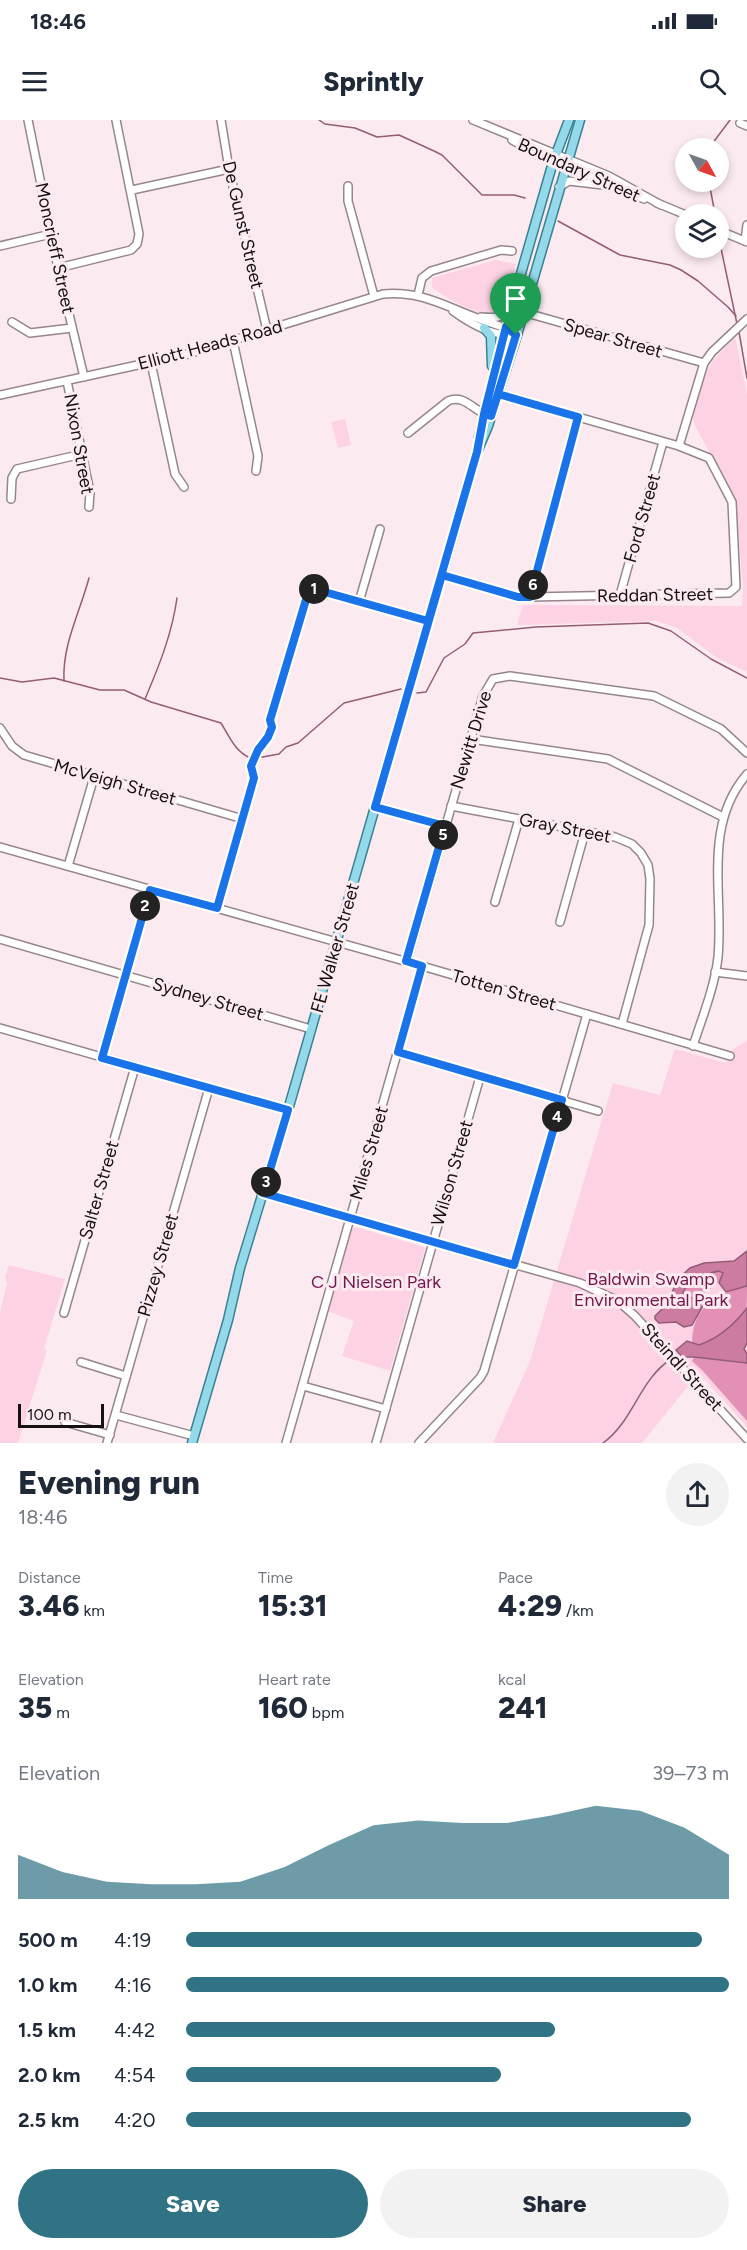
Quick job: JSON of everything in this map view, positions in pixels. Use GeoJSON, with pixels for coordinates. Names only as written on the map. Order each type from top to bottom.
{"type":"FeatureCollection","features":[{"type":"Feature","properties":{"kind":"main road","name":"FE Walker Street"},"geometry":{"type":"LineString","coordinates":[[487,415],[487,399],[505,331],[555,158],[569,120]]}},
{"type":"Feature","properties":{"kind":"main road","name":"FE Walker Street"},"geometry":{"type":"LineString","coordinates":[[193,1439],[487,415],[498,394],[517,334],[580,120]]}},
{"type":"Feature","properties":{"kind":"main road"},"geometry":{"type":"LineString","coordinates":[[484,328],[491,336],[492,351],[487,399]]}},
{"type":"Feature","properties":{"kind":"street","name":"Moncrieff Street"},"geometry":{"type":"LineString","coordinates":[[28,120],[58,268],[84,376]]}},
{"type":"Feature","properties":{"kind":"street"},"geometry":{"type":"LineString","coordinates":[[58,268],[131,250],[137,244],[139,234],[132,190],[116,120]]}},
{"type":"Feature","properties":{"kind":"street","name":"De Gunst Street"},"geometry":{"type":"LineString","coordinates":[[221,120],[229,169],[267,330]]}},
{"type":"Feature","properties":{"kind":"street","name":"Boundary Street"},"geometry":{"type":"LineString","coordinates":[[476,121],[555,158],[609,176],[661,205]]}},
{"type":"Feature","properties":{"kind":"street","name":"Boundary Street"},"geometry":{"type":"LineString","coordinates":[[566,162],[620,189],[675,211]]}},
{"type":"Feature","properties":{"kind":"street"},"geometry":{"type":"LineString","coordinates":[[132,190],[229,169]]}},
{"type":"Feature","properties":{"kind":"street"},"geometry":{"type":"LineString","coordinates":[[559,187],[566,182],[575,181],[620,189]]}},
{"type":"Feature","properties":{"kind":"street"},"geometry":{"type":"LineString","coordinates":[[348,186],[348,201],[374,296]]}},
{"type":"Feature","properties":{"kind":"street"},"geometry":{"type":"LineString","coordinates":[[729,234],[746,241],[747,225]]}},
{"type":"Feature","properties":{"kind":"street"},"geometry":{"type":"LineString","coordinates":[[0,246],[51,234]]}},
{"type":"Feature","properties":{"kind":"street"},"geometry":{"type":"LineString","coordinates":[[418,295],[422,279],[431,271],[501,250],[512,251]]}},
{"type":"Feature","properties":{"kind":"street","name":"Elliott Heads Road"},"geometry":{"type":"LineString","coordinates":[[0,395],[151,363],[233,341],[374,296],[399,293],[418,295],[505,331]]}},
{"type":"Feature","properties":{"kind":"street","name":"Elliott Heads Road"},"geometry":{"type":"LineString","coordinates":[[444,304],[465,320],[484,328],[517,334]]}},
{"type":"Feature","properties":{"kind":"street"},"geometry":{"type":"LineString","coordinates":[[469,315],[500,316],[507,314],[512,308]]}},
{"type":"Feature","properties":{"kind":"street","name":"Spear Street"},"geometry":{"type":"LineString","coordinates":[[523,312],[704,363]]}},
{"type":"Feature","properties":{"kind":"street"},"geometry":{"type":"LineString","coordinates":[[498,394],[678,446],[704,363],[712,352],[747,319]]}},
{"type":"Feature","properties":{"kind":"street"},"geometry":{"type":"LineString","coordinates":[[12,322],[30,333],[72,328]]}},
{"type":"Feature","properties":{"kind":"street"},"geometry":{"type":"LineString","coordinates":[[233,341],[258,456],[256,471]]}},
{"type":"Feature","properties":{"kind":"street"},"geometry":{"type":"LineString","coordinates":[[151,363],[175,474],[184,487]]}},
{"type":"Feature","properties":{"kind":"street","name":"Nixon Street"},"geometry":{"type":"LineString","coordinates":[[67,381],[90,492],[89,507]]}},
{"type":"Feature","properties":{"kind":"street"},"geometry":{"type":"LineString","coordinates":[[408,433],[455,397],[487,415]]}},
{"type":"Feature","properties":{"kind":"street"},"geometry":{"type":"LineString","coordinates":[[530,597],[578,417]]}},
{"type":"Feature","properties":{"kind":"street","name":"Ford Street"},"geometry":{"type":"LineString","coordinates":[[620,595],[663,442]]}},
{"type":"Feature","properties":{"kind":"street","name":"Reddan Street"},"geometry":{"type":"LineString","coordinates":[[442,575],[518,597],[729,593],[736,587],[731,498],[709,458],[678,446]]}},
{"type":"Feature","properties":{"kind":"street"},"geometry":{"type":"LineString","coordinates":[[10,499],[12,478],[17,469],[82,454]]}},
{"type":"Feature","properties":{"kind":"street"},"geometry":{"type":"LineString","coordinates":[[359,602],[380,529]]}},
{"type":"Feature","properties":{"kind":"street"},"geometry":{"type":"LineString","coordinates":[[217,908],[254,778],[251,766],[271,729],[270,720],[306,595],[314,589],[428,621]]}},
{"type":"Feature","properties":{"kind":"street","name":"Newitt Drive"},"geometry":{"type":"LineString","coordinates":[[406,961],[485,689],[493,680],[510,676],[654,696],[721,729],[747,753]]}},
{"type":"Feature","properties":{"kind":"street","name":"McVeigh Street"},"geometry":{"type":"LineString","coordinates":[[0,728],[12,746],[24,756],[243,819]]}},
{"type":"Feature","properties":{"kind":"street"},"geometry":{"type":"LineString","coordinates":[[471,740],[608,759],[723,818]]}},
{"type":"Feature","properties":{"kind":"street"},"geometry":{"type":"LineString","coordinates":[[693,1046],[715,972],[718,953],[718,841],[723,818],[732,796],[747,774]]}},
{"type":"Feature","properties":{"kind":"street"},"geometry":{"type":"LineString","coordinates":[[68,866],[94,777]]}},
{"type":"Feature","properties":{"kind":"street","name":"Gray Street"},"geometry":{"type":"LineString","coordinates":[[451,806],[615,837],[632,844],[645,858],[650,872],[649,925],[621,1024]]}},
{"type":"Feature","properties":{"kind":"street"},"geometry":{"type":"LineString","coordinates":[[375,807],[445,826]]}},
{"type":"Feature","properties":{"kind":"street"},"geometry":{"type":"LineString","coordinates":[[495,902],[519,819]]}},
{"type":"Feature","properties":{"kind":"street"},"geometry":{"type":"LineString","coordinates":[[560,922],[585,832]]}},
{"type":"Feature","properties":{"kind":"street","name":"Totten Street"},"geometry":{"type":"LineString","coordinates":[[0,847],[406,961],[730,1056]]}},
{"type":"Feature","properties":{"kind":"street"},"geometry":{"type":"LineString","coordinates":[[102,1058],[150,890]]}},
{"type":"Feature","properties":{"kind":"street","name":"Sydney Street"},"geometry":{"type":"LineString","coordinates":[[0,939],[311,1029]]}},
{"type":"Feature","properties":{"kind":"street","name":"Miles Street"},"geometry":{"type":"LineString","coordinates":[[286,1443],[422,966]]}},
{"type":"Feature","properties":{"kind":"street"},"geometry":{"type":"LineString","coordinates":[[715,972],[747,976]]}},
{"type":"Feature","properties":{"kind":"street"},"geometry":{"type":"LineString","coordinates":[[419,1443],[483,1374],[586,1014]]}},
{"type":"Feature","properties":{"kind":"street"},"geometry":{"type":"LineString","coordinates":[[0,1028],[288,1110]]}},
{"type":"Feature","properties":{"kind":"street"},"geometry":{"type":"LineString","coordinates":[[398,1052],[598,1111]]}},
{"type":"Feature","properties":{"kind":"street","name":"Salter Street"},"geometry":{"type":"LineString","coordinates":[[64,1313],[135,1067]]}},
{"type":"Feature","properties":{"kind":"street","name":"Wilson Street"},"geometry":{"type":"LineString","coordinates":[[376,1443],[480,1077]]}},
{"type":"Feature","properties":{"kind":"street","name":"Pizzey Street"},"geometry":{"type":"LineString","coordinates":[[107,1443],[209,1088]]}},
{"type":"Feature","properties":{"kind":"street","name":"Steindl Street"},"geometry":{"type":"LineString","coordinates":[[263,1193],[580,1283],[618,1301],[674,1357],[747,1439]]}},
{"type":"Feature","properties":{"kind":"street"},"geometry":{"type":"LineString","coordinates":[[81,1362],[126,1376]]}},
{"type":"Feature","properties":{"kind":"street"},"geometry":{"type":"LineString","coordinates":[[303,1386],[386,1409]]}},
{"type":"Feature","properties":{"kind":"street"},"geometry":{"type":"LineString","coordinates":[[116,1415],[193,1439]]}},
{"type":"Feature","properties":{"kind":"street"},"geometry":{"type":"LineString","coordinates":[[65,1422],[110,1435]]}},
{"type":"Feature","properties":{"kind":"green space"},"geometry":{"type":"Polygon","coordinates":[[[496,260],[516,264],[507,301],[498,311],[480,312],[432,288],[432,278],[496,260]]]}},
{"type":"Feature","properties":{"kind":"green space"},"geometry":{"type":"Polygon","coordinates":[[[735,337],[747,394],[747,672],[717,658],[677,628],[656,621],[517,625],[523,605],[742,606],[743,587],[735,499],[695,426],[692,412],[712,362],[735,337]]]}},
{"type":"Feature","properties":{"kind":"green space"},"geometry":{"type":"Polygon","coordinates":[[[345,419],[351,445],[338,448],[331,422],[345,419]]]}},
{"type":"Feature","properties":{"kind":"green space","name":"Baldwin Swamp Environmental Park"},"geometry":{"type":"Polygon","coordinates":[[[747,1040],[747,1427],[699,1373],[642,1443],[493,1443],[530,1361],[613,1083],[660,1095],[675,1049],[726,1063],[730,1052],[747,1040]]]}},
{"type":"Feature","properties":{"kind":"green space","name":"C J Nielsen Park"},"geometry":{"type":"Polygon","coordinates":[[[356,1227],[425,1249],[390,1371],[342,1356],[354,1321],[327,1311],[349,1233],[356,1227]]]}},
{"type":"Feature","properties":{"kind":"green space"},"geometry":{"type":"Polygon","coordinates":[[[9,1265],[65,1279],[44,1348],[47,1350],[18,1443],[0,1443],[0,1312],[9,1265]]]}},
{"type":"Feature","properties":{"kind":"shaded area"},"geometry":{"type":"Polygon","coordinates":[[[747,1251],[747,1286],[726,1292],[719,1283],[723,1273],[719,1271],[709,1274],[694,1281],[683,1292],[684,1297],[700,1299],[704,1304],[692,1325],[684,1327],[676,1322],[659,1323],[655,1319],[655,1316],[665,1306],[679,1278],[690,1268],[704,1263],[734,1261],[747,1251]]]}},
{"type":"Feature","properties":{"kind":"shaded area"},"geometry":{"type":"Polygon","coordinates":[[[719,1271],[723,1274],[723,1278],[699,1298],[696,1300],[684,1297],[683,1289],[695,1280],[719,1271]]]}},
{"type":"Feature","properties":{"kind":"shaded area"},"geometry":{"type":"Polygon","coordinates":[[[747,1286],[746,1310],[737,1322],[719,1336],[699,1345],[692,1342],[696,1320],[707,1305],[747,1286]]]}},
{"type":"Feature","properties":{"kind":"shaded area"},"geometry":{"type":"Polygon","coordinates":[[[747,1308],[747,1343],[744,1349],[747,1354],[747,1363],[682,1357],[676,1350],[687,1341],[699,1345],[720,1335],[747,1308]]]}},
{"type":"Feature","properties":{"kind":"shaded area"},"geometry":{"type":"Polygon","coordinates":[[[694,1357],[747,1363],[747,1421],[692,1361],[694,1357]]]}},
{"type":"Feature","properties":{"kind":"waterway"},"geometry":{"type":"LineString","coordinates":[[319,120],[325,124],[355,128],[377,137],[399,135],[442,155],[482,195],[514,195],[525,198]]}},
{"type":"Feature","properties":{"kind":"waterway"},"geometry":{"type":"LineString","coordinates":[[716,138],[730,120]]}},
{"type":"Feature","properties":{"kind":"waterway"},"geometry":{"type":"LineString","coordinates":[[711,192],[713,204]]}},
{"type":"Feature","properties":{"kind":"waterway"},"geometry":{"type":"LineString","coordinates":[[558,221],[620,255],[670,265],[681,270],[698,281],[736,316]]}},
{"type":"Feature","properties":{"kind":"waterway"},"geometry":{"type":"LineString","coordinates":[[723,258],[737,324]]}},
{"type":"Feature","properties":{"kind":"waterway"},"geometry":{"type":"LineString","coordinates":[[739,332],[747,378]]}},
{"type":"Feature","properties":{"kind":"waterway"},"geometry":{"type":"LineString","coordinates":[[64,681],[66,654],[89,578]]}},
{"type":"Feature","properties":{"kind":"waterway"},"geometry":{"type":"LineString","coordinates":[[145,699],[168,637],[177,598]]}},
{"type":"Feature","properties":{"kind":"waterway"},"geometry":{"type":"LineString","coordinates":[[417,693],[426,692],[444,658],[465,644],[473,633],[536,627],[648,623],[671,631],[711,659],[747,678]]}},
{"type":"Feature","properties":{"kind":"waterway"},"geometry":{"type":"LineString","coordinates":[[0,678],[22,682],[54,678],[100,690],[124,690],[151,702],[221,723],[237,748],[251,758]]}},
{"type":"Feature","properties":{"kind":"waterway"},"geometry":{"type":"LineString","coordinates":[[257,758],[279,754],[286,747],[298,743],[344,703],[401,689]]}},
{"type":"Feature","properties":{"kind":"waterway"},"geometry":{"type":"LineString","coordinates":[[603,1443],[622,1424],[651,1378],[671,1359]]}},
{"type":"Feature","properties":{"kind":"route"},"geometry":{"type":"LineString","coordinates":[[516,335],[491,416],[484,414],[481,423],[477,452],[428,621],[314,589],[306,595],[270,720],[272,726],[251,766],[254,778],[217,908],[150,890],[102,1058],[288,1110],[263,1193],[514,1265],[562,1100],[398,1052],[422,966],[406,961],[445,826],[375,807],[442,575],[518,597],[530,597],[578,417],[498,394],[491,416],[484,414],[506,327],[517,333],[516,335]]}}]}
